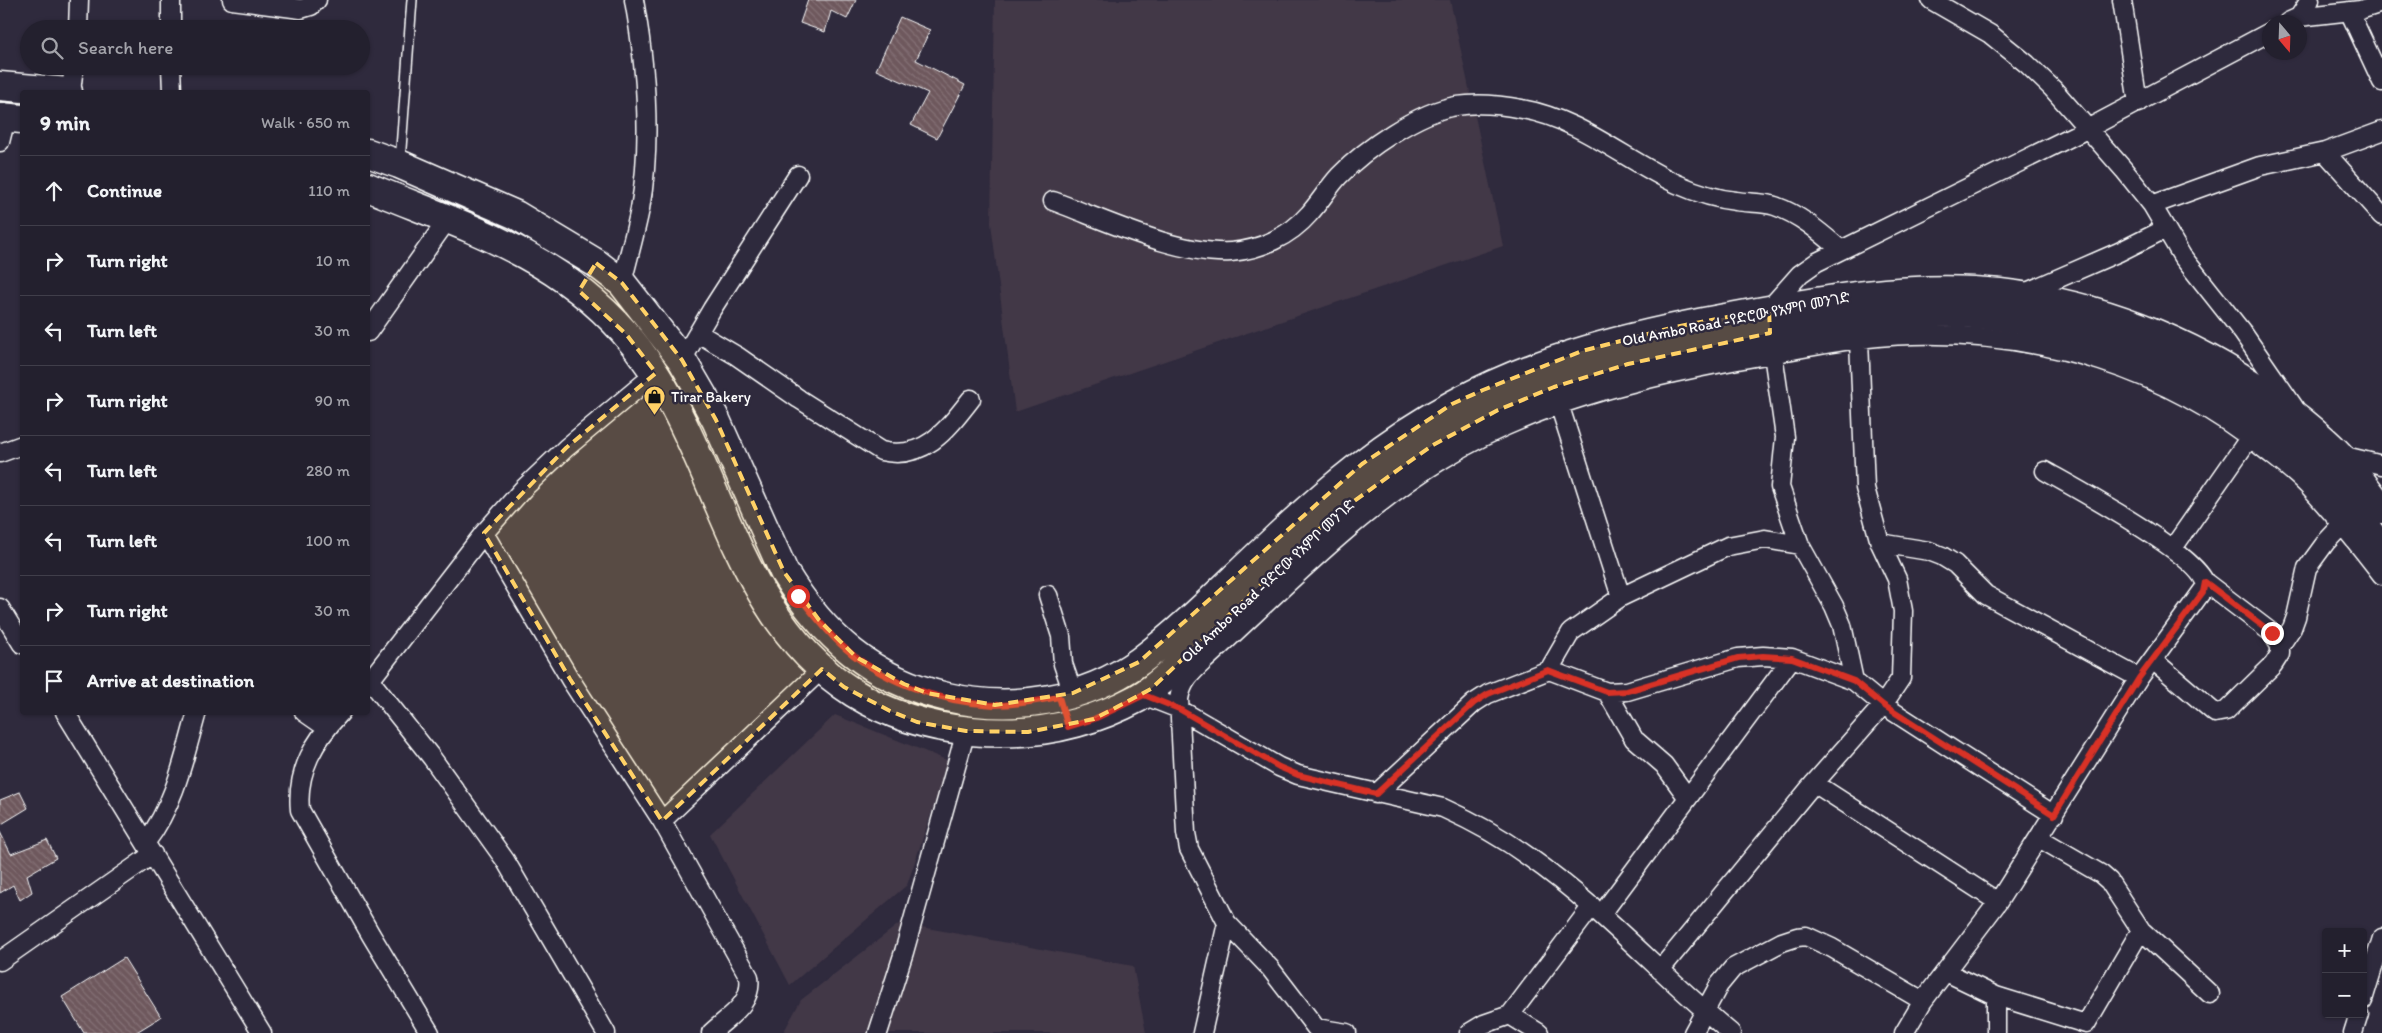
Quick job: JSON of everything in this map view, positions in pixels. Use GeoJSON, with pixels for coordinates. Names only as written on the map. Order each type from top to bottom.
{"type":"FeatureCollection","features":[{"type":"Feature","properties":{"kind":"main road"},"geometry":{"type":"LineString","coordinates":[[0,86],[47,90]]}},
{"type":"Feature","properties":{"kind":"main road","name":"Old Ambo Road -የድሮው የአምቦ መንገድ"},"geometry":{"type":"LineString","coordinates":[[370,154],[399,164],[516,215],[596,263],[622,283],[682,360],[716,420],[784,572],[798,596],[838,642],[856,657],[878,670],[927,693],[970,702],[995,705],[1029,703],[1066,695],[1101,682],[1139,662],[1322,496],[1397,440],[1452,404],[1516,375],[1613,342],[1675,340],[1771,332],[1887,315],[1956,313],[2028,321],[2063,329],[2126,349],[2187,375],[2233,400],[2302,455],[2333,486],[2382,549]]}},
{"type":"Feature","properties":{"kind":"main road","name":"Old Ambo Road -የድሮው የአምቦ መንገድ"},"geometry":{"type":"LineString","coordinates":[[370,188],[523,251],[552,269],[601,308],[626,334],[656,373],[681,416],[742,556],[769,607],[799,647],[822,669],[859,696],[917,722],[966,731],[1028,732],[1068,727],[1094,719],[1147,692],[1333,516],[1411,458],[1469,425],[1527,397],[1601,372],[1675,340]]}},
{"type":"Feature","properties":{"kind":"main road"},"geometry":{"type":"LineString","coordinates":[[579,290],[596,263]]}},
{"type":"Feature","properties":{"kind":"main road","name":"Old Ambo Road -የድሮው የአምቦ መንገድ"},"geometry":{"type":"LineString","coordinates":[[1771,332],[1884,294],[1998,293],[2101,314],[2172,340],[2235,372],[2264,391],[2341,456],[2382,509]]}},
{"type":"Feature","properties":{"kind":"main road"},"geometry":{"type":"LineString","coordinates":[[1066,695],[1068,727]]}},
{"type":"Feature","properties":{"kind":"street"},"geometry":{"type":"LineString","coordinates":[[78,20],[79,0]]}},
{"type":"Feature","properties":{"kind":"street"},"geometry":{"type":"LineString","coordinates":[[171,0],[171,20]]}},
{"type":"Feature","properties":{"kind":"street"},"geometry":{"type":"LineString","coordinates":[[232,0],[301,9],[311,6],[316,0]]}},
{"type":"Feature","properties":{"kind":"street"},"geometry":{"type":"LineString","coordinates":[[622,283],[640,208],[646,148],[642,44],[634,0]]}},
{"type":"Feature","properties":{"kind":"street"},"geometry":{"type":"LineString","coordinates":[[1931,0],[1990,34],[2027,64],[2053,89],[2152,205],[2164,228],[2200,280],[2243,333],[2307,426]]}},
{"type":"Feature","properties":{"kind":"street"},"geometry":{"type":"LineString","coordinates":[[2122,0],[2138,103]]}},
{"type":"Feature","properties":{"kind":"street"},"geometry":{"type":"LineString","coordinates":[[2297,15],[2310,0]]}},
{"type":"Feature","properties":{"kind":"street"},"geometry":{"type":"LineString","coordinates":[[2307,18],[2349,12],[2382,3]]}},
{"type":"Feature","properties":{"kind":"street"},"geometry":{"type":"LineString","coordinates":[[2349,12],[2382,82]]}},
{"type":"Feature","properties":{"kind":"street"},"geometry":{"type":"LineString","coordinates":[[1854,681],[1842,625],[1834,606],[1800,545],[1780,488],[1785,437],[1771,332],[1800,274],[1841,250],[2087,130],[2262,36]]}},
{"type":"Feature","properties":{"kind":"street"},"geometry":{"type":"LineString","coordinates":[[70,90],[73,75]]}},
{"type":"Feature","properties":{"kind":"street"},"geometry":{"type":"LineString","coordinates":[[171,75],[172,90]]}},
{"type":"Feature","properties":{"kind":"street"},"geometry":{"type":"LineString","coordinates":[[1054,201],[1172,244],[1205,251],[1232,252],[1256,247],[1272,242],[1294,228],[1309,214],[1341,174],[1366,153],[1404,127],[1455,106],[1487,105],[1520,108],[1548,114],[1579,129],[1685,188],[1732,201],[1774,206],[1812,226],[1841,250]]}},
{"type":"Feature","properties":{"kind":"street"},"geometry":{"type":"LineString","coordinates":[[2152,205],[2260,166],[2325,152],[2382,131]]}},
{"type":"Feature","properties":{"kind":"street"},"geometry":{"type":"LineString","coordinates":[[2325,152],[2382,216]]}},
{"type":"Feature","properties":{"kind":"street"},"geometry":{"type":"LineString","coordinates":[[682,360],[798,175]]}},
{"type":"Feature","properties":{"kind":"street"},"geometry":{"type":"LineString","coordinates":[[370,329],[448,219]]}},
{"type":"Feature","properties":{"kind":"street"},"geometry":{"type":"LineString","coordinates":[[2017,296],[2119,252],[2164,228]]}},
{"type":"Feature","properties":{"kind":"street"},"geometry":{"type":"LineString","coordinates":[[1347,1033],[1317,1030],[1270,968],[1227,923],[1190,849],[1186,833],[1179,709],[1181,688],[1186,678],[1294,578],[1402,487],[1444,458],[1482,438],[1559,404],[1642,379],[1771,332],[1859,340],[1909,335],[1948,335],[2028,343],[2080,354],[2125,368],[2216,414],[2250,437],[2306,485],[2382,575]]}},
{"type":"Feature","properties":{"kind":"street"},"geometry":{"type":"LineString","coordinates":[[698,333],[737,356],[799,399],[881,451],[894,454],[917,450],[946,431],[971,399]]}},
{"type":"Feature","properties":{"kind":"street"},"geometry":{"type":"LineString","coordinates":[[1660,970],[1814,783],[1883,705],[1895,690],[1901,678],[1904,611],[1897,579],[1880,543],[1865,488],[1859,340]]}},
{"type":"Feature","properties":{"kind":"street"},"geometry":{"type":"LineString","coordinates":[[370,681],[484,533],[523,489],[566,448],[656,373]]}},
{"type":"Feature","properties":{"kind":"street"},"geometry":{"type":"LineString","coordinates":[[1559,404],[1621,597]]}},
{"type":"Feature","properties":{"kind":"street"},"geometry":{"type":"LineString","coordinates":[[2173,548],[2250,437]]}},
{"type":"Feature","properties":{"kind":"street"},"geometry":{"type":"LineString","coordinates":[[0,453],[20,446]]}},
{"type":"Feature","properties":{"kind":"street"},"geometry":{"type":"LineString","coordinates":[[2341,456],[2382,465]]}},
{"type":"Feature","properties":{"kind":"street"},"geometry":{"type":"LineString","coordinates":[[2045,471],[2116,511],[2173,548],[2205,582],[2272,633],[2280,646],[2280,654],[2272,665],[2226,711],[2221,713],[2216,712],[2153,660]]}},
{"type":"Feature","properties":{"kind":"street"},"geometry":{"type":"LineString","coordinates":[[2280,646],[2292,628],[2296,617],[2307,568],[2326,542],[2342,526]]}},
{"type":"Feature","properties":{"kind":"street"},"geometry":{"type":"LineString","coordinates":[[484,533],[570,680],[662,821],[749,977],[750,991],[746,1001],[711,1033]]}},
{"type":"Feature","properties":{"kind":"street"},"geometry":{"type":"LineString","coordinates":[[1376,794],[1474,703],[1488,694],[1548,670],[1571,632],[1621,597],[1728,546],[1765,538],[1800,545]]}},
{"type":"Feature","properties":{"kind":"street"},"geometry":{"type":"LineString","coordinates":[[1880,543],[1929,551],[1942,556],[1956,564],[1986,594],[2139,678]]}},
{"type":"Feature","properties":{"kind":"street"},"geometry":{"type":"LineString","coordinates":[[1904,1033],[1923,1001],[1998,902],[2139,678],[2203,592],[2205,582]]}},
{"type":"Feature","properties":{"kind":"street"},"geometry":{"type":"LineString","coordinates":[[1048,595],[1061,636],[1066,695]]}},
{"type":"Feature","properties":{"kind":"street"},"geometry":{"type":"LineString","coordinates":[[0,608],[20,641]]}},
{"type":"Feature","properties":{"kind":"street"},"geometry":{"type":"LineString","coordinates":[[1548,670],[1607,692],[1627,691],[1738,658],[1763,656],[1792,658],[1854,681],[1883,705],[2054,815]]}},
{"type":"Feature","properties":{"kind":"street"},"geometry":{"type":"LineString","coordinates":[[1469,1033],[1484,1024],[1510,1015],[1688,798],[1792,658]]}},
{"type":"Feature","properties":{"kind":"street"},"geometry":{"type":"LineString","coordinates":[[662,821],[822,669]]}},
{"type":"Feature","properties":{"kind":"street"},"geometry":{"type":"LineString","coordinates":[[1147,692],[1186,678]]}},
{"type":"Feature","properties":{"kind":"street"},"geometry":{"type":"LineString","coordinates":[[370,683],[432,758],[505,860],[606,1033]]}},
{"type":"Feature","properties":{"kind":"street"},"geometry":{"type":"LineString","coordinates":[[1147,692],[1279,767],[1298,775],[1443,808],[1464,818],[1529,856],[1597,910],[1704,1011],[1731,1033]]}},
{"type":"Feature","properties":{"kind":"street"},"geometry":{"type":"LineString","coordinates":[[1607,692],[1634,739],[1664,766],[1688,798]]}},
{"type":"Feature","properties":{"kind":"street"},"geometry":{"type":"LineString","coordinates":[[66,715],[150,848],[262,1033]]}},
{"type":"Feature","properties":{"kind":"street"},"geometry":{"type":"LineString","coordinates":[[0,960],[150,848],[178,779],[196,715]]}},
{"type":"Feature","properties":{"kind":"street"},"geometry":{"type":"LineString","coordinates":[[308,715],[326,728]]}},
{"type":"Feature","properties":{"kind":"street"},"geometry":{"type":"LineString","coordinates":[[337,715],[326,728],[306,762],[300,777],[300,810],[371,935],[430,1033]]}},
{"type":"Feature","properties":{"kind":"street"},"geometry":{"type":"LineString","coordinates":[[878,1033],[904,952],[966,731]]}},
{"type":"Feature","properties":{"kind":"street"},"geometry":{"type":"LineString","coordinates":[[1814,783],[1998,902]]}},
{"type":"Feature","properties":{"kind":"street"},"geometry":{"type":"LineString","coordinates":[[2039,838],[2101,874],[2109,882],[2141,930],[2210,994]]}},
{"type":"Feature","properties":{"kind":"street"},"geometry":{"type":"LineString","coordinates":[[1202,1033],[1227,923]]}},
{"type":"Feature","properties":{"kind":"street"},"geometry":{"type":"LineString","coordinates":[[1946,972],[1996,996],[2089,1029],[2141,930]]}},
{"type":"Feature","properties":{"kind":"street"},"geometry":{"type":"LineString","coordinates":[[1693,1033],[1718,985],[1733,968],[1782,942],[1806,936],[1850,957],[1923,1001]]}},
{"type":"Feature","properties":{"kind":"street"},"geometry":{"type":"LineString","coordinates":[[2367,987],[2382,938]]}},
{"type":"Feature","properties":{"kind":"street"},"geometry":{"type":"LineString","coordinates":[[1996,996],[1996,1033]]}},
{"type":"Feature","properties":{"kind":"street"},"geometry":{"type":"LineString","coordinates":[[1510,1015],[1539,1033]]}},
{"type":"Feature","properties":{"kind":"street"},"geometry":{"type":"LineString","coordinates":[[2353,1033],[2358,1018]]}},
{"type":"Feature","properties":{"kind":"lane"},"geometry":{"type":"LineString","coordinates":[[399,164],[412,0]]}},
{"type":"Feature","properties":{"kind":"highlighted area"},"geometry":{"type":"Polygon","coordinates":[[[596,263],[622,283],[682,360],[716,420],[784,572],[819,620],[856,657],[904,684],[927,693],[995,705],[1073,693],[1139,662],[1362,464],[1452,404],[1582,351],[1675,327],[1769,309],[1770,333],[1628,364],[1554,387],[1498,410],[1433,445],[1333,516],[1151,689],[1094,719],[1028,732],[966,731],[917,722],[890,711],[844,687],[822,669],[662,821],[570,679],[484,533],[566,448],[656,373],[626,334],[579,291],[596,263]]]}},
{"type":"Feature","properties":{"kind":"shaded area"},"geometry":{"type":"Polygon","coordinates":[[[995,0],[1450,0],[1503,246],[1015,412],[991,223],[995,0]]]}},
{"type":"Feature","properties":{"kind":"shaded area"},"geometry":{"type":"Polygon","coordinates":[[[835,715],[949,761],[907,885],[790,985],[710,834],[835,715]]]}},
{"type":"Feature","properties":{"kind":"shaded area"},"geometry":{"type":"Polygon","coordinates":[[[900,923],[1133,966],[1146,1033],[783,1033],[801,1000],[900,923]]]}},
{"type":"Feature","properties":{"kind":"building"},"geometry":{"type":"Polygon","coordinates":[[[808,0],[856,0],[847,19],[831,11],[825,32],[800,23],[808,0]]]}},
{"type":"Feature","properties":{"kind":"building"},"geometry":{"type":"Polygon","coordinates":[[[900,17],[930,30],[916,60],[965,85],[937,138],[911,125],[928,93],[876,70],[900,17]]]}},
{"type":"Feature","properties":{"kind":"building"},"geometry":{"type":"Polygon","coordinates":[[[20,792],[28,808],[0,825],[0,800],[20,792]]]}},
{"type":"Feature","properties":{"kind":"building"},"geometry":{"type":"Polygon","coordinates":[[[0,832],[11,854],[47,840],[56,858],[27,875],[32,892],[20,900],[13,885],[0,893],[0,832]]]}},
{"type":"Feature","properties":{"kind":"building"},"geometry":{"type":"Polygon","coordinates":[[[124,958],[161,1017],[135,1033],[84,1033],[62,997],[124,958]]]}},
{"type":"Feature","properties":{"kind":"place","name":"Tirar Bakery"},"geometry":{"type":"Point","coordinates":[655,416]}},
{"type":"Feature","properties":{"kind":"route"},"geometry":{"type":"LineString","coordinates":[[798,596],[838,642],[856,657],[904,684],[927,693],[995,705],[1029,703],[1059,697],[1068,727],[1094,719],[1144,695],[1179,709],[1279,767],[1298,775],[1376,794],[1474,703],[1488,694],[1548,670],[1607,692],[1627,691],[1738,658],[1763,656],[1792,658],[1854,681],[1883,705],[2054,815],[2139,678],[2203,592],[2206,586],[2205,582],[2272,633]]}}]}
